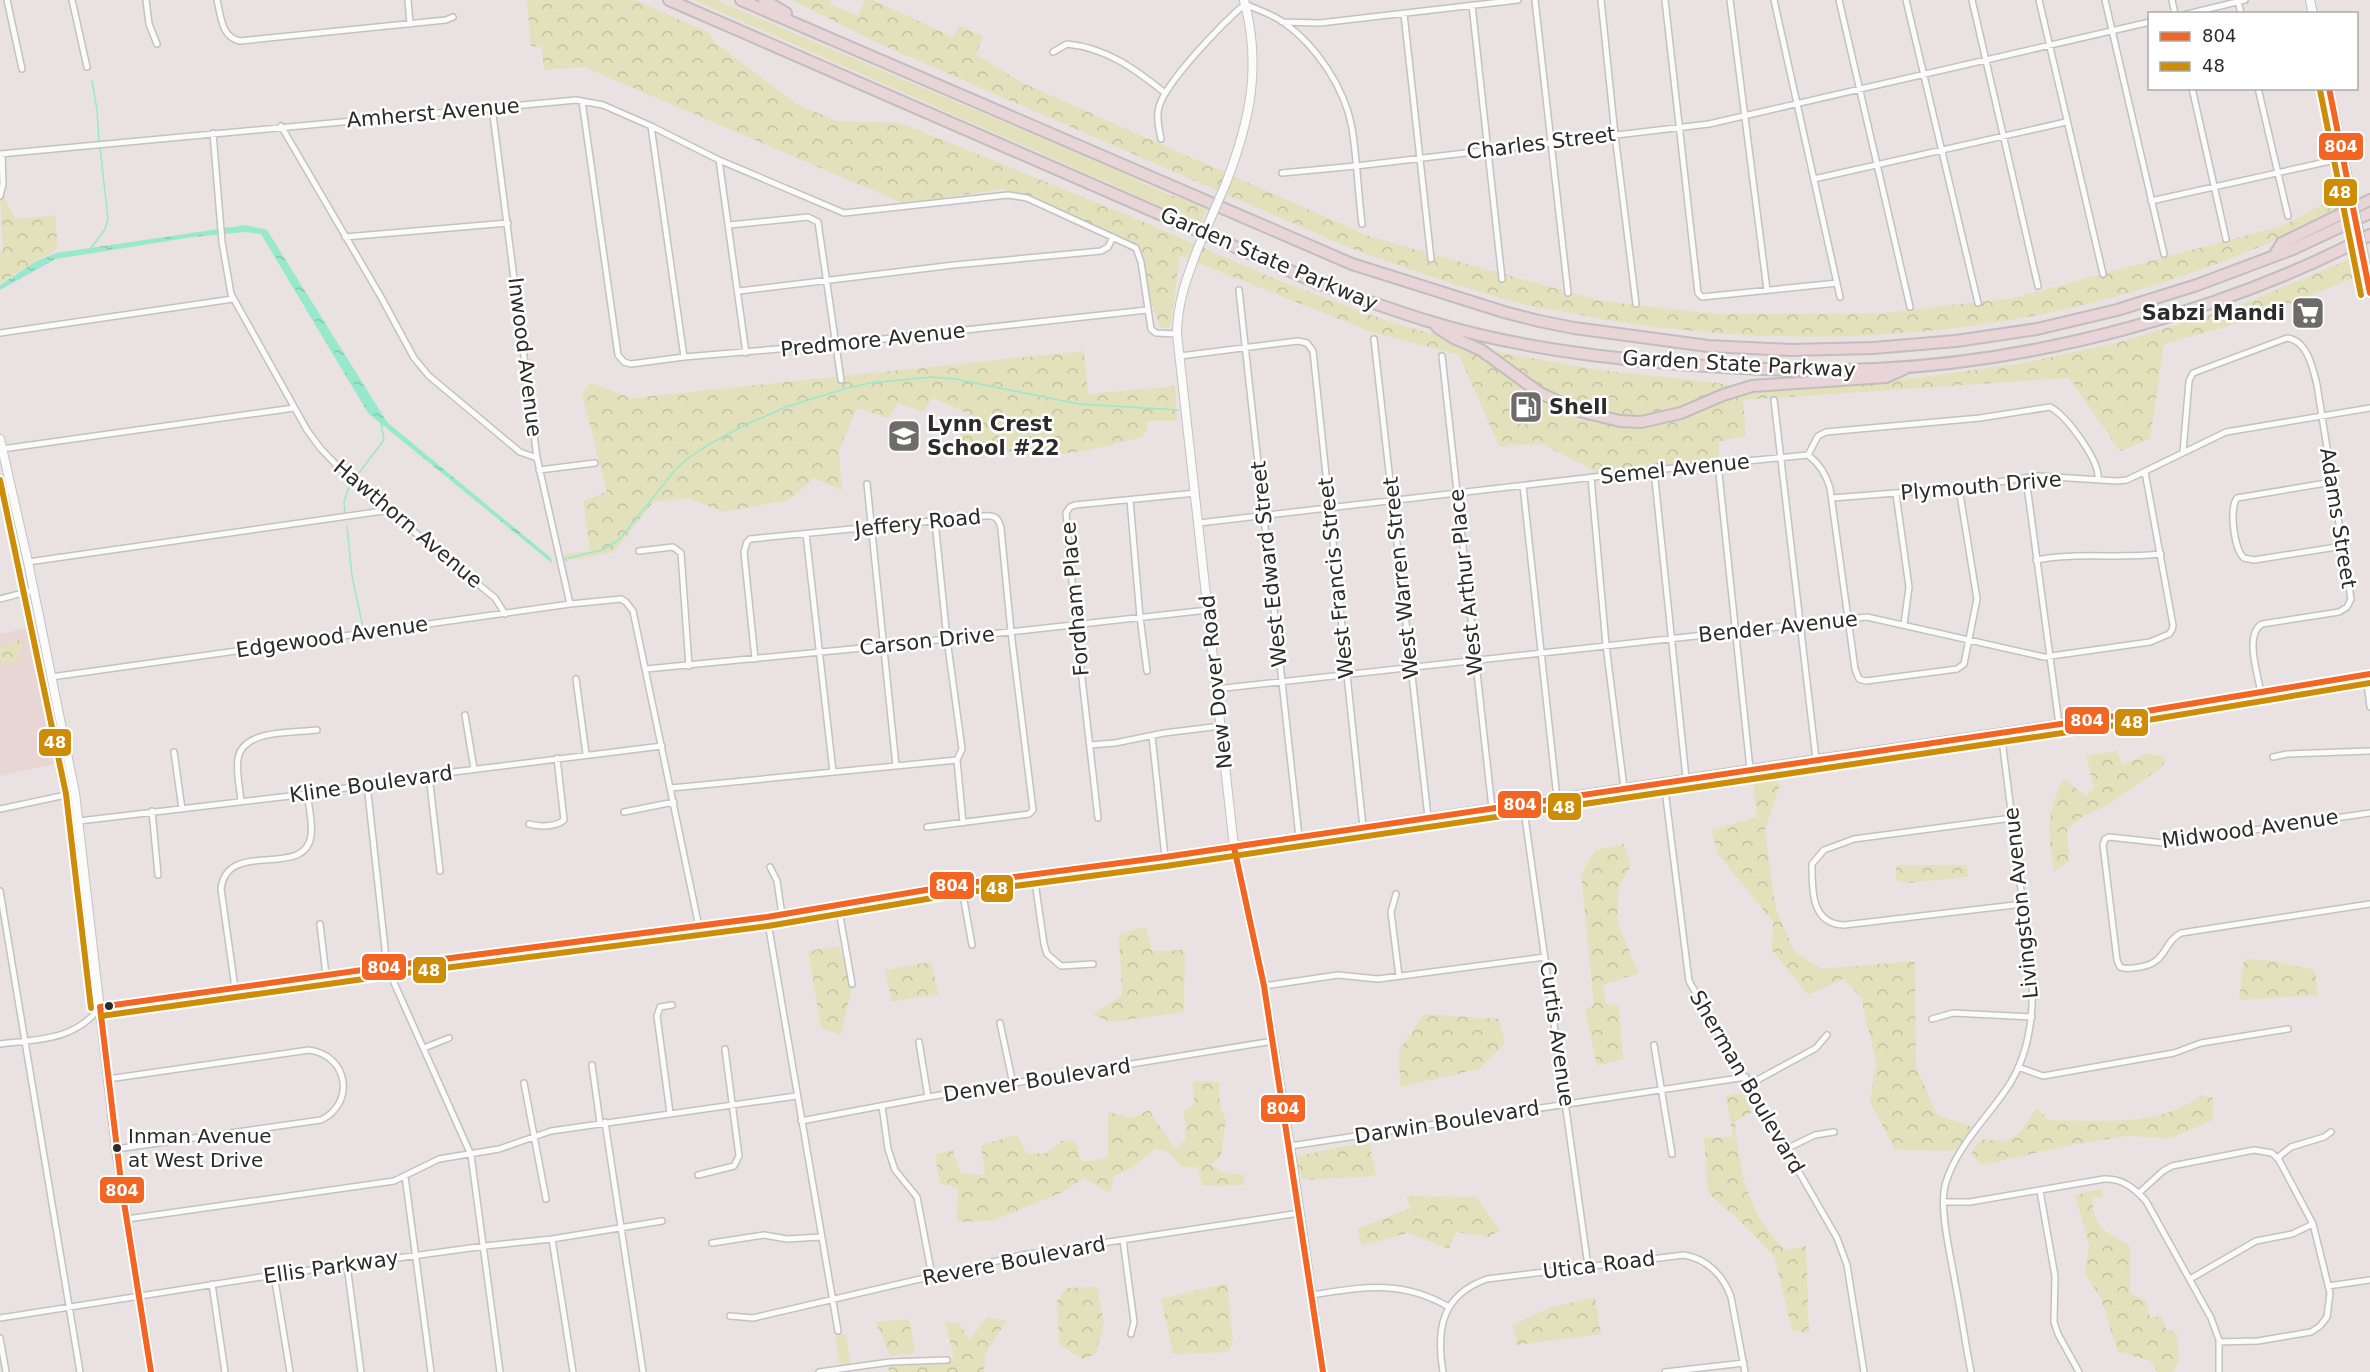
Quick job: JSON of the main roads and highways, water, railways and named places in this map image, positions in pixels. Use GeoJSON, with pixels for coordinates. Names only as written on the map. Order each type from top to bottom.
{"type":"FeatureCollection","features":[{"type":"Feature","properties":{"kind":"highway","name":"Garden State Parkway"},"geometry":{"type":"LineString","coordinates":[[669,0],[1291,272],[1429,322],[1517,343],[1617,359],[1745,368],[1873,369],[1910,367],[2027,350],[2149,321],[2247,289],[2370,235]]}},
{"type":"Feature","properties":{"kind":"highway","name":"Garden State Parkway"},"geometry":{"type":"LineString","coordinates":[[741,0],[1352,264],[1504,312],[1574,328],[1708,346],[1749,349],[1853,349],[1935,344],[2037,328],[2117,310],[2197,285],[2274,256],[2370,213]]}},
{"type":"Feature","properties":{"kind":"highway"},"geometry":{"type":"LineString","coordinates":[[764,0],[822,35]]}},
{"type":"Feature","properties":{"kind":"highway"},"geometry":{"type":"LineString","coordinates":[[2274,256],[2282,243],[2370,200]]}},
{"type":"Feature","properties":{"kind":"highway"},"geometry":{"type":"LineString","coordinates":[[1429,322],[1454,338],[1481,350],[1540,393],[1579,411],[1620,421],[1641,422],[1681,413],[1723,394],[1752,386],[1886,378],[1910,367]]}},
{"type":"Feature","properties":{"kind":"water"},"geometry":{"type":"Polygon","coordinates":[[[246,225],[267,230],[387,422],[551,558],[552,563],[368,413],[261,234],[245,232],[193,237],[56,259],[0,290],[0,285],[35,262],[56,253],[246,225]]]}},
{"type":"Feature","properties":{"kind":"waterway"},"geometry":{"type":"LineString","coordinates":[[92,81],[99,142]]}},
{"type":"Feature","properties":{"kind":"waterway"},"geometry":{"type":"LineString","coordinates":[[91,248],[105,229],[108,219],[100,147]]}},
{"type":"Feature","properties":{"kind":"waterway"},"geometry":{"type":"LineString","coordinates":[[568,558],[602,550],[619,540],[675,470],[708,445],[786,407],[847,388],[870,383],[932,377],[955,379],[1079,404],[1178,410]]}},
{"type":"Feature","properties":{"kind":"waterway"},"geometry":{"type":"LineString","coordinates":[[355,478],[384,440],[381,423]]}},
{"type":"Feature","properties":{"kind":"waterway"},"geometry":{"type":"LineString","coordinates":[[345,513],[344,501],[349,487]]}},
{"type":"Feature","properties":{"kind":"waterway"},"geometry":{"type":"LineString","coordinates":[[347,526],[352,576],[364,632]]}},
{"type":"Feature","properties":{"kind":"place","name":"Sabzi Mandi"},"geometry":{"type":"Point","coordinates":[2308,313]}},
{"type":"Feature","properties":{"kind":"place","name":"Shell"},"geometry":{"type":"Point","coordinates":[1526,407]}},
{"type":"Feature","properties":{"kind":"place","name":"Lynn Crest School #22"},"geometry":{"type":"Point","coordinates":[904,436]}},
{"type":"Feature","properties":{"kind":"place","name":"Inman Avenue at West Drive"},"geometry":{"type":"Point","coordinates":[117,1148]}}]}
